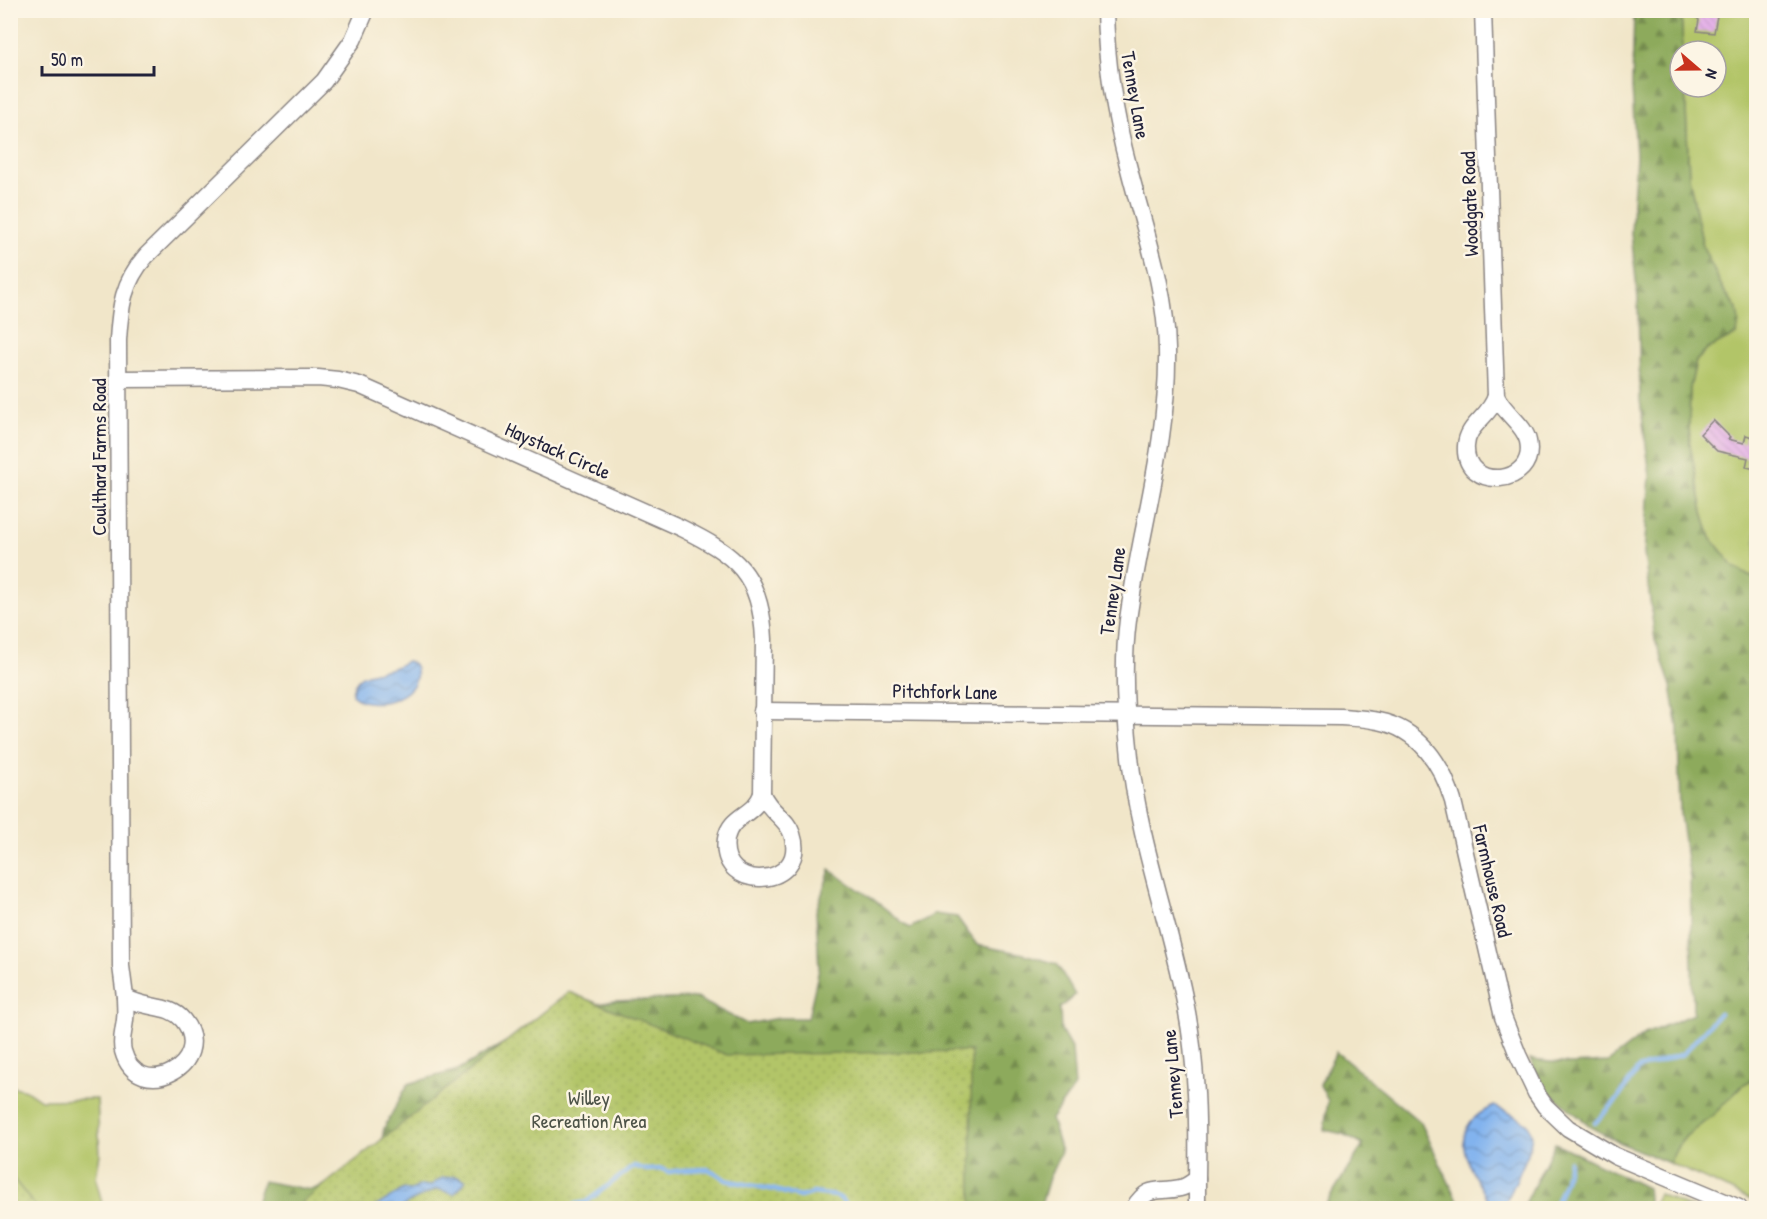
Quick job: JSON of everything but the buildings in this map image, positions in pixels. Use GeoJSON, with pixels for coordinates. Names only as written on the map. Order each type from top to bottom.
{"type":"FeatureCollection","features":[{"type":"Feature","properties":{"kind":"street","name":"Coulthard Farms Road"},"geometry":{"type":"LineString","coordinates":[[125,997],[134,1002],[172,1011],[186,1025],[191,1037],[190,1051],[184,1063],[175,1072],[163,1077],[149,1077],[137,1072],[128,1062],[121,1044],[125,1022],[125,997],[121,954],[119,379],[120,314],[126,287],[138,266],[324,81],[354,40],[366,10]]}},
{"type":"Feature","properties":{"kind":"street","name":"Tenney Lane"},"geometry":{"type":"LineString","coordinates":[[1105,10],[1109,73],[1116,109],[1128,166],[1164,303],[1167,347],[1166,398],[1160,444],[1128,620],[1125,650],[1127,714],[1133,787],[1139,817],[1180,976],[1193,1043],[1198,1119],[1197,1209]]}},
{"type":"Feature","properties":{"kind":"street","name":"Woodgate Road"},"geometry":{"type":"LineString","coordinates":[[1483,10],[1496,396]]}},
{"type":"Feature","properties":{"kind":"street","name":"Haystack Circle"},"geometry":{"type":"LineString","coordinates":[[119,379],[301,378],[330,379],[350,383],[372,390],[695,535],[733,559],[755,589],[762,613],[762,794]]}},
{"type":"Feature","properties":{"kind":"street"},"geometry":{"type":"LineString","coordinates":[[1496,396],[1500,405],[1524,430],[1529,448],[1526,460],[1519,471],[1508,477],[1495,479],[1483,476],[1473,468],[1467,457],[1466,444],[1470,432],[1494,406],[1496,396]]}},
{"type":"Feature","properties":{"kind":"street","name":"Pitchfork Lane"},"geometry":{"type":"LineString","coordinates":[[762,711],[1127,714]]}},
{"type":"Feature","properties":{"kind":"street","name":"Farmhouse Road"},"geometry":{"type":"LineString","coordinates":[[1127,714],[1353,718],[1388,724],[1418,740],[1440,766],[1451,792],[1503,1017],[1518,1054],[1541,1099],[1569,1128],[1615,1156],[1739,1209]]}},
{"type":"Feature","properties":{"kind":"street"},"geometry":{"type":"LineString","coordinates":[[762,794],[770,809],[791,829],[794,847],[789,864],[781,872],[770,878],[758,879],[741,874],[732,866],[727,855],[726,837],[731,826],[754,808],[762,794]]}},
{"type":"Feature","properties":{"kind":"street"},"geometry":{"type":"LineString","coordinates":[[1134,1209],[1139,1201],[1150,1192],[1186,1187],[1197,1179]]}},
{"type":"Feature","properties":{"kind":"green space"},"geometry":{"type":"Polygon","coordinates":[[[1634,11],[1681,11],[1682,39],[1668,39],[1668,99],[1686,99],[1689,177],[1703,247],[1723,289],[1737,309],[1739,321],[1737,334],[1708,349],[1696,361],[1690,388],[1690,445],[1703,512],[1711,538],[1734,567],[1750,577],[1756,575],[1756,1077],[1744,1084],[1711,1117],[1686,1136],[1669,1163],[1594,1129],[1544,1088],[1530,1060],[1571,1064],[1608,1062],[1645,1034],[1693,1014],[1690,879],[1680,815],[1678,728],[1671,686],[1655,640],[1644,553],[1650,476],[1640,400],[1638,299],[1631,233],[1636,156],[1632,87],[1634,11]]]}},
{"type":"Feature","properties":{"kind":"green space"},"geometry":{"type":"Polygon","coordinates":[[[1681,11],[1756,11],[1756,575],[1750,577],[1734,567],[1711,538],[1703,512],[1690,445],[1689,424],[1690,388],[1696,361],[1708,349],[1737,334],[1737,309],[1723,289],[1703,247],[1689,177],[1686,99],[1728,99],[1728,39],[1682,39],[1681,11]]]}},
{"type":"Feature","properties":{"kind":"green space","name":"Willey Recreation Area"},"geometry":{"type":"Polygon","coordinates":[[[830,870],[910,928],[935,914],[957,917],[977,945],[1024,954],[1057,964],[1075,995],[1060,1008],[1061,1031],[1072,1050],[1075,1086],[1051,1119],[1061,1152],[1049,1178],[1040,1208],[254,1208],[263,1181],[311,1190],[353,1174],[379,1156],[384,1128],[408,1084],[458,1070],[514,1037],[570,1009],[614,1001],[696,998],[747,1024],[778,1018],[808,1018],[819,969],[816,911],[830,870]]]}},
{"type":"Feature","properties":{"kind":"green space","name":"Willey Recreation Area"},"geometry":{"type":"Polygon","coordinates":[[[569,992],[727,1055],[971,1051],[972,1208],[295,1208],[569,992]]]}},
{"type":"Feature","properties":{"kind":"green space"},"geometry":{"type":"Polygon","coordinates":[[[1336,1052],[1421,1123],[1461,1208],[1323,1208],[1363,1145],[1343,1134],[1324,1130],[1328,1101],[1320,1085],[1336,1052]]]}},
{"type":"Feature","properties":{"kind":"green space"},"geometry":{"type":"Polygon","coordinates":[[[1756,1077],[1756,1202],[1669,1163],[1686,1136],[1711,1117],[1744,1084],[1756,1077]]]}},
{"type":"Feature","properties":{"kind":"green space"},"geometry":{"type":"Polygon","coordinates":[[[10,1086],[26,1090],[41,1100],[97,1099],[100,1154],[96,1178],[103,1208],[11,1208],[10,1086]]]}},
{"type":"Feature","properties":{"kind":"green space"},"geometry":{"type":"Polygon","coordinates":[[[1555,1143],[1647,1188],[1649,1208],[1523,1208],[1555,1143]]]}},
{"type":"Feature","properties":{"kind":"green space"},"geometry":{"type":"Polygon","coordinates":[[[11,1176],[37,1208],[11,1208],[11,1176]]]}},
{"type":"Feature","properties":{"kind":"green space"},"geometry":{"type":"Polygon","coordinates":[[[1659,1194],[1689,1207],[1693,1208],[1651,1208],[1659,1194]]]}},
{"type":"Feature","properties":{"kind":"green space"},"geometry":{"type":"Polygon","coordinates":[[[210,1201],[232,1202],[243,1208],[191,1208],[210,1201]]]}},
{"type":"Feature","properties":{"kind":"water"},"geometry":{"type":"Polygon","coordinates":[[[407,661],[414,664],[416,675],[413,685],[406,692],[384,702],[372,703],[352,695],[359,678],[394,668],[407,661]]]}},
{"type":"Feature","properties":{"kind":"water"},"geometry":{"type":"Polygon","coordinates":[[[1494,1106],[1528,1124],[1532,1136],[1528,1154],[1502,1208],[1493,1208],[1477,1181],[1465,1152],[1464,1139],[1467,1127],[1477,1116],[1494,1106]]]}},
{"type":"Feature","properties":{"kind":"water"},"geometry":{"type":"Polygon","coordinates":[[[455,1176],[466,1180],[454,1194],[437,1189],[401,1208],[373,1208],[404,1189],[410,1191],[421,1185],[430,1186],[442,1178],[455,1176]]]}},
{"type":"Feature","properties":{"kind":"waterway"},"geometry":{"type":"LineString","coordinates":[[1595,1123],[1617,1100],[1638,1069],[1683,1054],[1720,1013]]}},
{"type":"Feature","properties":{"kind":"waterway"},"geometry":{"type":"LineString","coordinates":[[1554,1208],[1565,1180],[1569,1161]]}},
{"type":"Feature","properties":{"kind":"waterway"},"geometry":{"type":"LineString","coordinates":[[571,1208],[576,1204],[586,1202],[634,1166],[669,1172],[708,1169],[726,1180],[800,1197],[813,1193],[836,1196],[849,1208]]}}]}
